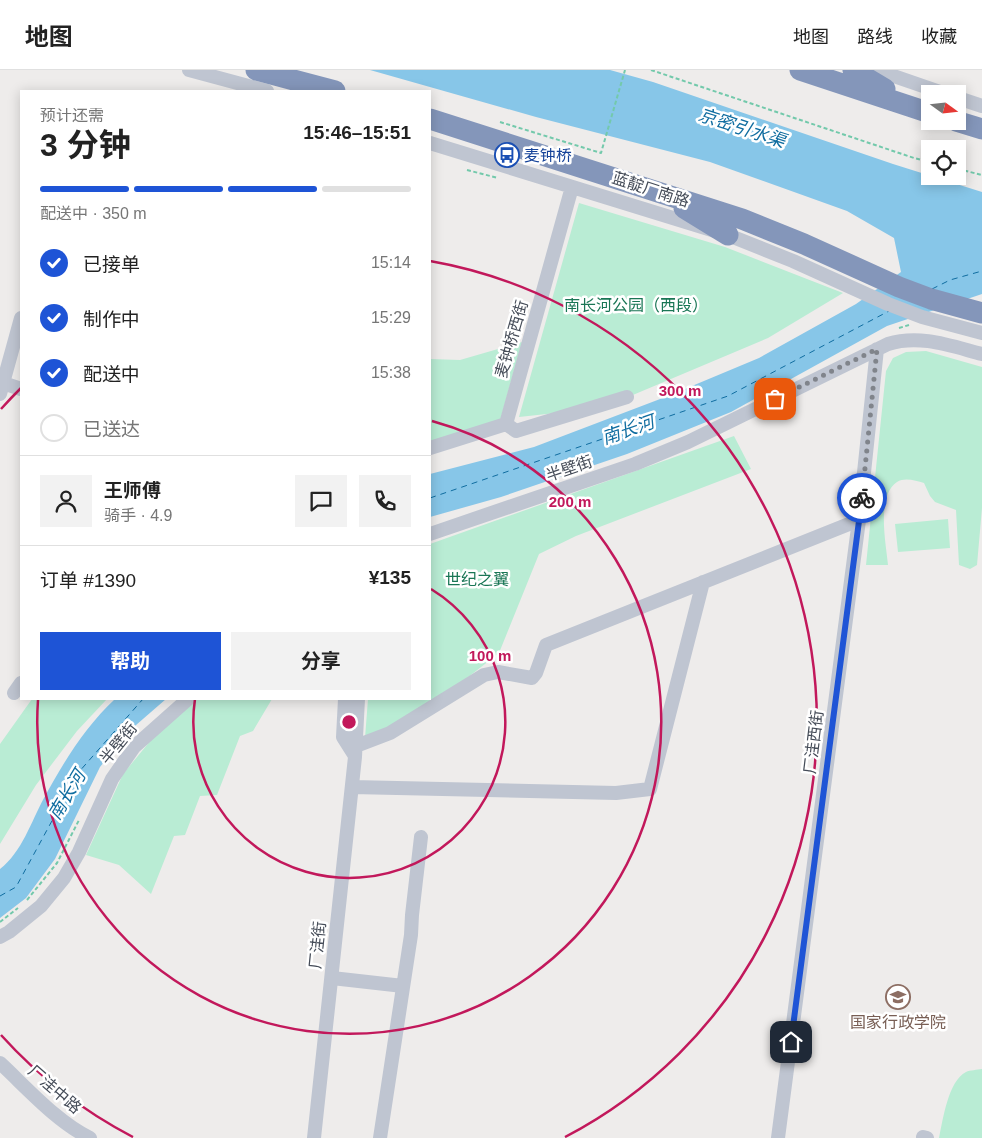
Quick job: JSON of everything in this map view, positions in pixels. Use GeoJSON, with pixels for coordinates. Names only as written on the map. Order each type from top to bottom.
{"type":"FeatureCollection","features":[{"type":"Feature","properties":{"kind":"highway"},"geometry":{"type":"LineString","coordinates":[[256,70],[331,90]]}},
{"type":"Feature","properties":{"kind":"highway"},"geometry":{"type":"LineString","coordinates":[[800,70],[921,110]]}},
{"type":"Feature","properties":{"kind":"highway"},"geometry":{"type":"LineString","coordinates":[[853,70],[921,109]]}},
{"type":"Feature","properties":{"kind":"highway","name":"蓝靛厂南路"},"geometry":{"type":"LineString","coordinates":[[431,119],[742,218],[804,244],[862,282]]}},
{"type":"Feature","properties":{"kind":"highway"},"geometry":{"type":"LineString","coordinates":[[966,124],[982,129]]}},
{"type":"Feature","properties":{"kind":"highway"},"geometry":{"type":"LineString","coordinates":[[652,189],[728,235]]}},
{"type":"Feature","properties":{"kind":"highway"},"geometry":{"type":"LineString","coordinates":[[862,282],[932,299],[982,314]]}},
{"type":"Feature","properties":{"kind":"street"},"geometry":{"type":"LineString","coordinates":[[189,70],[264,90]]}},
{"type":"Feature","properties":{"kind":"street"},"geometry":{"type":"LineString","coordinates":[[876,70],[921,85]]}},
{"type":"Feature","properties":{"kind":"street"},"geometry":{"type":"LineString","coordinates":[[966,101],[982,106]]}},
{"type":"Feature","properties":{"kind":"street","name":"蓝靛厂南路"},"geometry":{"type":"LineString","coordinates":[[431,143],[728,235],[793,261],[862,282]]}},
{"type":"Feature","properties":{"kind":"street","name":"麦钟桥西街"},"geometry":{"type":"LineString","coordinates":[[506,424],[572,187]]}},
{"type":"Feature","properties":{"kind":"street"},"geometry":{"type":"LineString","coordinates":[[862,282],[922,317],[982,333]]}},
{"type":"Feature","properties":{"kind":"street"},"geometry":{"type":"LineString","coordinates":[[20,321],[1,386],[20,389]]}},
{"type":"Feature","properties":{"kind":"street","name":"半壁街"},"geometry":{"type":"LineString","coordinates":[[431,534],[635,464],[688,442],[877,349],[901,340],[926,340],[982,354]]}},
{"type":"Feature","properties":{"kind":"street","name":"厂洼西街"},"geometry":{"type":"LineString","coordinates":[[778,1138],[859,520],[877,349]]}},
{"type":"Feature","properties":{"kind":"street"},"geometry":{"type":"LineString","coordinates":[[431,448],[506,424],[516,432],[627,397]]}},
{"type":"Feature","properties":{"kind":"street"},"geometry":{"type":"LineString","coordinates":[[345,700],[343,737],[356,751],[390,733],[484,676],[498,672],[532,678],[546,645],[859,520]]}},
{"type":"Feature","properties":{"kind":"street"},"geometry":{"type":"LineString","coordinates":[[352,787],[616,793],[650,789],[703,582]]}},
{"type":"Feature","properties":{"kind":"street","name":"半壁街"},"geometry":{"type":"LineString","coordinates":[[0,937],[42,906],[64,878],[79,852],[112,779],[134,747],[187,700]]}},
{"type":"Feature","properties":{"kind":"street","name":"厂洼街"},"geometry":{"type":"LineString","coordinates":[[314,1138],[356,751],[358,700]]}},
{"type":"Feature","properties":{"kind":"street"},"geometry":{"type":"LineString","coordinates":[[380,1138],[412,935],[412,916],[421,837]]}},
{"type":"Feature","properties":{"kind":"street"},"geometry":{"type":"LineString","coordinates":[[332,978],[403,986]]}},
{"type":"Feature","properties":{"kind":"street","name":"厂洼中路"},"geometry":{"type":"LineString","coordinates":[[0,1063],[44,1105],[80,1133],[90,1138]]}},
{"type":"Feature","properties":{"kind":"path"},"geometry":{"type":"LineString","coordinates":[[500,122],[601,153],[625,70]]}},
{"type":"Feature","properties":{"kind":"path"},"geometry":{"type":"LineString","coordinates":[[651,70],[921,160]]}},
{"type":"Feature","properties":{"kind":"path"},"geometry":{"type":"LineString","coordinates":[[966,171],[982,175]]}},
{"type":"Feature","properties":{"kind":"path"},"geometry":{"type":"LineString","coordinates":[[898,329],[917,322]]}},
{"type":"Feature","properties":{"kind":"green space","name":"南长河公园（西段）"},"geometry":{"type":"Polygon","coordinates":[[[579,203],[725,247],[843,293],[768,338],[602,408],[519,417],[579,203]]]}},
{"type":"Feature","properties":{"kind":"green space"},"geometry":{"type":"Polygon","coordinates":[[[522,342],[500,421],[431,443],[431,359],[460,360],[522,342]]]}},
{"type":"Feature","properties":{"kind":"green space"},"geometry":{"type":"Polygon","coordinates":[[[926,351],[982,367],[982,508],[977,565],[970,569],[959,565],[956,510],[935,502],[924,483],[914,480],[897,482],[886,498],[884,533],[888,565],[866,565],[886,371],[893,358],[906,352],[926,351]]]}},
{"type":"Feature","properties":{"kind":"green space","name":"世纪之翼"},"geometry":{"type":"Polygon","coordinates":[[[734,436],[751,469],[576,536],[539,554],[499,653],[389,739],[365,738],[368,700],[431,700],[431,544],[734,436]]]}},
{"type":"Feature","properties":{"kind":"green space"},"geometry":{"type":"Polygon","coordinates":[[[948,519],[950,548],[898,552],[895,524],[948,519]]]}},
{"type":"Feature","properties":{"kind":"green space"},"geometry":{"type":"Polygon","coordinates":[[[31,700],[106,700],[77,731],[36,785],[0,844],[0,744],[31,700]]]}},
{"type":"Feature","properties":{"kind":"green space"},"geometry":{"type":"Polygon","coordinates":[[[197,700],[271,700],[253,731],[240,736],[217,795],[200,796],[185,835],[174,836],[151,894],[119,865],[86,855],[123,774],[156,734],[197,700]]]}},
{"type":"Feature","properties":{"kind":"green space"},"geometry":{"type":"Polygon","coordinates":[[[982,1069],[982,1138],[939,1138],[947,1102],[955,1084],[966,1072],[982,1069]]]}},
{"type":"Feature","properties":{"kind":"water"},"geometry":{"type":"Polygon","coordinates":[[[370,70],[610,70],[653,82],[921,173],[921,185],[960,185],[982,192],[982,294],[887,326],[731,412],[627,454],[501,497],[431,517],[431,474],[534,447],[668,396],[759,358],[856,304],[901,272],[894,238],[847,211],[710,162],[536,117],[370,70]]]}},
{"type":"Feature","properties":{"kind":"water","name":"南长河"},"geometry":{"type":"Polygon","coordinates":[[[114,700],[165,700],[128,732],[100,767],[55,859],[26,898],[0,918],[0,869],[8,862],[20,845],[51,785],[75,746],[114,700]]]}},
{"type":"Feature","properties":{"kind":"ferry route"},"geometry":{"type":"LineString","coordinates":[[932,289],[950,280],[982,271]]}},
{"type":"Feature","properties":{"kind":"ferry route"},"geometry":{"type":"LineString","coordinates":[[431,498],[728,396],[889,311]]}},
{"type":"Feature","properties":{"kind":"ferry route"},"geometry":{"type":"LineString","coordinates":[[0,896],[16,887],[78,773],[142,700]]}},
{"type":"Feature","properties":{"kind":"way so far"},"geometry":{"type":"LineString","coordinates":[[775,399],[877,349],[862,498]]}},
{"type":"Feature","properties":{"kind":"place","name":"麦钟桥"},"geometry":{"type":"Point","coordinates":[507,155]}},
{"type":"Feature","properties":{"kind":"place","name":"国家行政学院"},"geometry":{"type":"Point","coordinates":[898,997]}},
{"type":"Feature","properties":{"kind":"route"},"geometry":{"type":"LineString","coordinates":[[791,1042],[862,498]]}},
{"type":"Feature","properties":{"kind":"water label","name":"京密引水渠"},"geometry":{"type":"Point","coordinates":[742,128]}}]}
